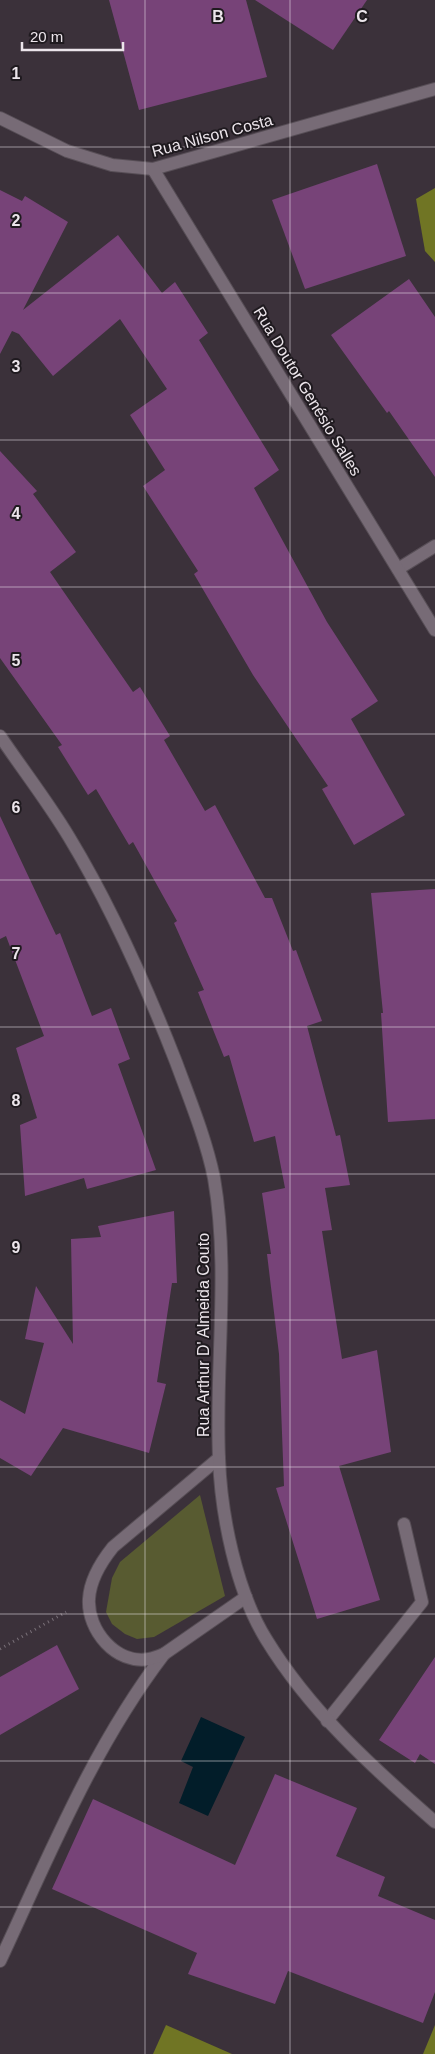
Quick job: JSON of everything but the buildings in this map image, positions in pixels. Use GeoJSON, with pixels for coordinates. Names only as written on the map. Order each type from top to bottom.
{"type":"FeatureCollection","features":[{"type":"Feature","properties":{"kind":"street","name":"Rua Nilson Costa"},"geometry":{"type":"LineString","coordinates":[[0,118],[68,152],[112,165],[154,169],[435,89]]}},
{"type":"Feature","properties":{"kind":"street","name":"Rua Doutor Genésio Salles"},"geometry":{"type":"LineString","coordinates":[[154,169],[435,630]]}},
{"type":"Feature","properties":{"kind":"street"},"geometry":{"type":"LineString","coordinates":[[398,569],[435,546]]}},
{"type":"Feature","properties":{"kind":"street","name":"Rua Arthur D' Almeida Couto"},"geometry":{"type":"LineString","coordinates":[[0,736],[69,837],[121,933],[159,1019],[195,1112],[213,1176],[222,1247],[219,1458],[227,1528],[246,1597],[265,1638],[327,1721],[370,1765],[435,1822]]}},
{"type":"Feature","properties":{"kind":"street"},"geometry":{"type":"LineString","coordinates":[[219,1458],[113,1547],[100,1564],[92,1584],[89,1600],[93,1620],[100,1636],[110,1647],[135,1658],[148,1659],[164,1654],[246,1597]]}},
{"type":"Feature","properties":{"kind":"street"},"geometry":{"type":"LineString","coordinates":[[327,1721],[422,1602],[404,1524]]}},
{"type":"Feature","properties":{"kind":"street"},"geometry":{"type":"LineString","coordinates":[[0,1961],[77,1796],[110,1732],[134,1694],[164,1654]]}},
{"type":"Feature","properties":{"kind":"path"},"geometry":{"type":"LineString","coordinates":[[0,1649],[89,1600]]}},
{"type":"Feature","properties":{"kind":"green space"},"geometry":{"type":"Polygon","coordinates":[[[435,188],[435,262],[425,251],[416,199],[435,188]]]}},
{"type":"Feature","properties":{"kind":"green space"},"geometry":{"type":"Polygon","coordinates":[[[200,1495],[225,1596],[154,1637],[137,1639],[125,1634],[112,1624],[106,1612],[112,1578],[120,1562],[200,1495]]]}},
{"type":"Feature","properties":{"kind":"green space"},"geometry":{"type":"Polygon","coordinates":[[[166,2025],[232,2054],[153,2054],[166,2025]]]}},
{"type":"Feature","properties":{"kind":"green space"},"geometry":{"type":"Polygon","coordinates":[[[435,2025],[435,2054],[423,2054],[435,2025]]]}},
{"type":"Feature","properties":{"kind":"water"},"geometry":{"type":"Polygon","coordinates":[[[201,1717],[245,1737],[208,1816],[179,1803],[193,1767],[181,1761],[201,1717]]]}}]}
